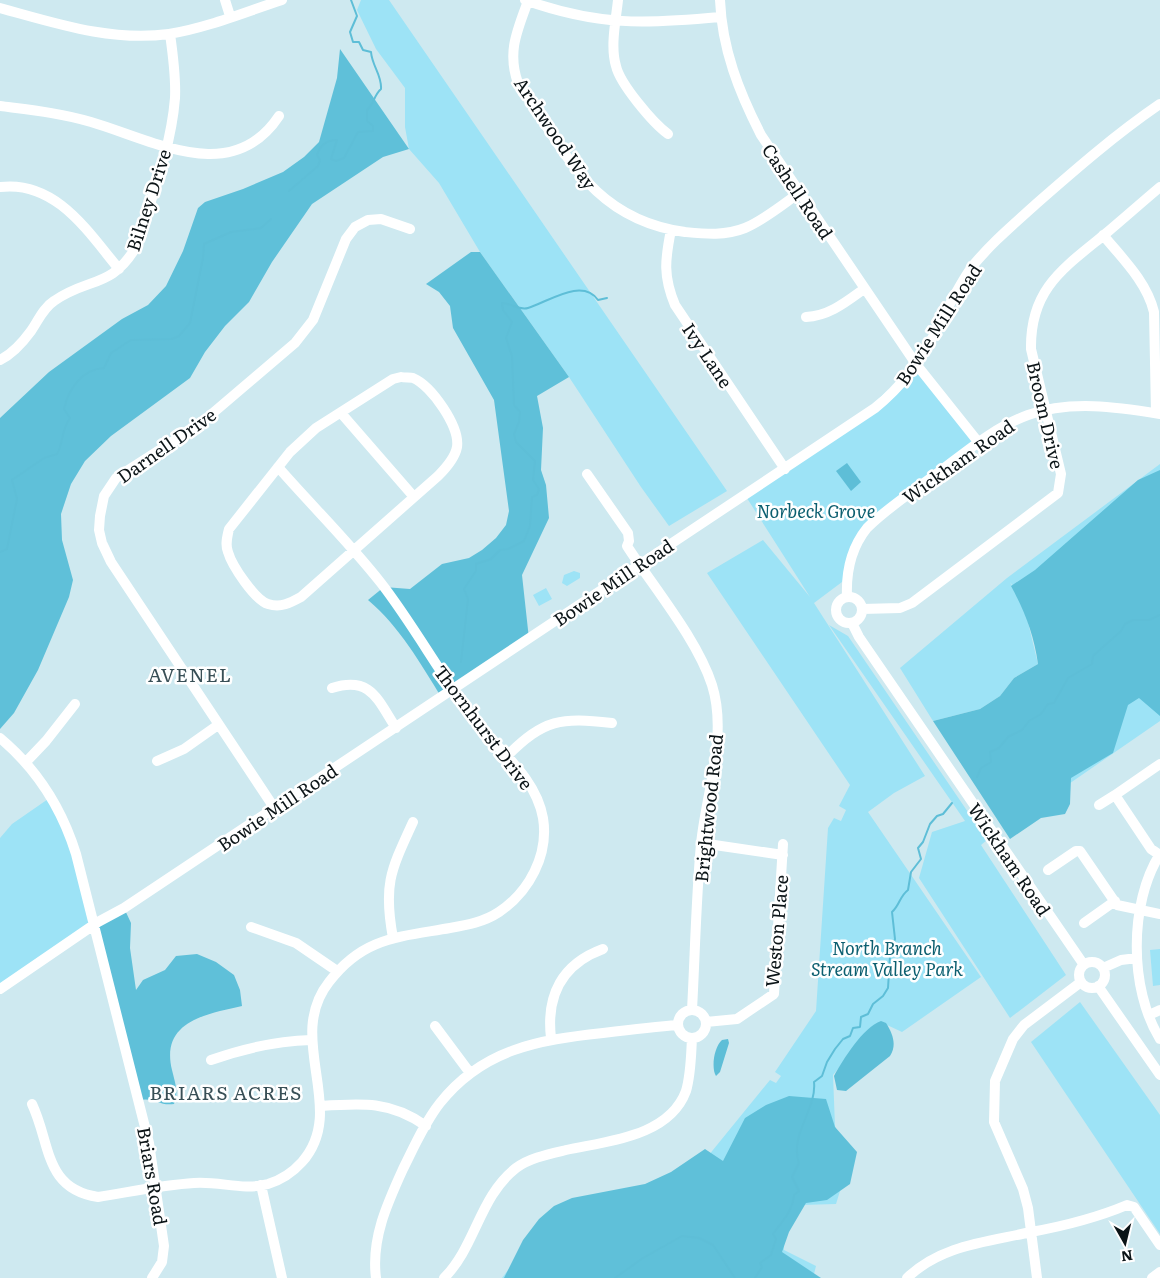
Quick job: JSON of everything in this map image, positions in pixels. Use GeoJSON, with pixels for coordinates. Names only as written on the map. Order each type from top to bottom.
{"type":"FeatureCollection","features":[{"type":"Feature","properties":{"kind":"street"},"geometry":{"type":"LineString","coordinates":[[225,0],[230,16]]}},
{"type":"Feature","properties":{"kind":"street"},"geometry":{"type":"LineString","coordinates":[[0,8],[104,34],[136,36],[170,34],[282,0]]}},
{"type":"Feature","properties":{"kind":"street"},"geometry":{"type":"LineString","coordinates":[[618,0],[614,55],[617,71],[649,118],[668,134]]}},
{"type":"Feature","properties":{"kind":"street","name":"Cashell Road"},"geometry":{"type":"LineString","coordinates":[[720,0],[720,17],[728,60],[743,101],[761,135],[916,364],[979,443]]}},
{"type":"Feature","properties":{"kind":"street"},"geometry":{"type":"LineString","coordinates":[[526,1],[578,16],[616,22],[655,23],[720,17]]}},
{"type":"Feature","properties":{"kind":"street","name":"Archwood Way"},"geometry":{"type":"LineString","coordinates":[[526,1],[512,51],[513,67],[518,84],[581,176],[598,195],[631,217],[671,230],[710,235],[734,232],[764,218],[799,193]]}},
{"type":"Feature","properties":{"kind":"street","name":"Bilney Drive"},"geometry":{"type":"LineString","coordinates":[[0,360],[22,343],[53,301],[110,277],[119,269],[136,247],[166,146],[175,97],[170,34]]}},
{"type":"Feature","properties":{"kind":"street","name":"Bowie Mill Road"},"geometry":{"type":"LineString","coordinates":[[0,989],[276,809],[875,408],[900,386],[916,364],[963,281],[972,268],[1001,236],[1126,127],[1160,104]]}},
{"type":"Feature","properties":{"kind":"street"},"geometry":{"type":"LineString","coordinates":[[0,106],[45,111],[89,121],[202,156],[231,153],[258,139],[279,116]]}},
{"type":"Feature","properties":{"kind":"street"},"geometry":{"type":"LineString","coordinates":[[0,187],[21,187],[38,191],[55,200],[68,209],[119,269]]}},
{"type":"Feature","properties":{"kind":"street","name":"Broom Drive"},"geometry":{"type":"LineString","coordinates":[[862,609],[900,608],[912,603],[1058,493],[1061,474],[1031,350],[1033,321],[1037,305],[1055,275],[1160,187]]}},
{"type":"Feature","properties":{"kind":"street","name":"Darnell Drive"},"geometry":{"type":"LineString","coordinates":[[276,809],[218,725],[107,554],[99,530],[104,496],[116,478],[200,424],[295,343],[313,320],[346,239],[355,227],[368,220],[381,219],[410,229]]}},
{"type":"Feature","properties":{"kind":"street","name":"Ivy Lane"},"geometry":{"type":"LineString","coordinates":[[671,230],[665,259],[665,274],[675,305],[785,469]]}},
{"type":"Feature","properties":{"kind":"street"},"geometry":{"type":"LineString","coordinates":[[1104,235],[1142,285],[1151,302],[1154,312],[1158,414]]}},
{"type":"Feature","properties":{"kind":"street"},"geometry":{"type":"LineString","coordinates":[[806,318],[819,317],[830,312],[864,289]]}},
{"type":"Feature","properties":{"kind":"street"},"geometry":{"type":"LineString","coordinates":[[412,378],[428,391],[452,419],[457,447],[453,458],[438,476],[301,597],[288,604],[266,604],[256,597],[228,553],[226,538],[238,517],[290,452],[316,428],[341,413],[393,379],[412,378]]}},
{"type":"Feature","properties":{"kind":"street","name":"Wickham Road"},"geometry":{"type":"LineString","coordinates":[[847,596],[846,579],[850,560],[857,540],[867,528],[965,453],[1009,424],[1045,410],[1086,406],[1158,414]]}},
{"type":"Feature","properties":{"kind":"street"},"geometry":{"type":"LineString","coordinates":[[341,413],[414,497]]}},
{"type":"Feature","properties":{"kind":"street"},"geometry":{"type":"LineString","coordinates":[[965,453],[969,443],[967,428]]}},
{"type":"Feature","properties":{"kind":"street","name":"Thornhurst Drive"},"geometry":{"type":"LineString","coordinates":[[32,1104],[42,1128],[53,1168],[60,1180],[83,1195],[98,1197],[195,1183],[239,1188],[261,1185],[285,1176],[305,1158],[317,1135],[321,1106],[311,1040],[312,1022],[317,1001],[337,971],[361,950],[392,938],[483,920],[515,900],[528,882],[542,848],[542,818],[535,794],[508,756],[479,725],[382,584],[278,467]]}},
{"type":"Feature","properties":{"kind":"street","name":"Brightwood Road"},"geometry":{"type":"LineString","coordinates":[[587,474],[628,533],[630,537],[627,546],[683,630],[712,686],[716,714],[716,743],[702,843],[692,1010]]}},
{"type":"Feature","properties":{"kind":"street"},"geometry":{"type":"LineString","coordinates":[[847,596],[857,599],[862,609],[858,619],[852,623],[843,622],[836,612],[839,600],[847,596]]}},
{"type":"Feature","properties":{"kind":"street","name":"Wickham Road"},"geometry":{"type":"LineString","coordinates":[[852,623],[859,637],[911,714],[911,718],[921,728],[1084,965]]}},
{"type":"Feature","properties":{"kind":"street"},"geometry":{"type":"LineString","coordinates":[[332,688],[347,683],[360,684],[372,692],[396,728]]}},
{"type":"Feature","properties":{"kind":"street"},"geometry":{"type":"LineString","coordinates":[[26,762],[46,741],[75,704]]}},
{"type":"Feature","properties":{"kind":"street"},"geometry":{"type":"LineString","coordinates":[[508,756],[536,731],[552,723],[582,719],[612,723]]}},
{"type":"Feature","properties":{"kind":"street"},"geometry":{"type":"LineString","coordinates":[[157,761],[184,749],[218,725]]}},
{"type":"Feature","properties":{"kind":"street","name":"Briars Road"},"geometry":{"type":"LineString","coordinates":[[0,738],[26,762],[51,797],[70,836],[143,1117],[156,1188],[164,1253],[159,1270],[152,1278]]}},
{"type":"Feature","properties":{"kind":"street"},"geometry":{"type":"LineString","coordinates":[[1099,805],[1160,764]]}},
{"type":"Feature","properties":{"kind":"street"},"geometry":{"type":"LineString","coordinates":[[1115,795],[1151,849],[1160,854],[1146,882],[1140,911],[1137,958],[1143,995],[1160,1039]]}},
{"type":"Feature","properties":{"kind":"street"},"geometry":{"type":"LineString","coordinates":[[392,938],[387,908],[388,882],[413,822]]}},
{"type":"Feature","properties":{"kind":"street","name":"Weston Place"},"geometry":{"type":"LineString","coordinates":[[702,843],[783,854]]}},
{"type":"Feature","properties":{"kind":"street","name":"Weston Place"},"geometry":{"type":"LineString","coordinates":[[706,1022],[736,1019],[774,994],[783,844]]}},
{"type":"Feature","properties":{"kind":"street"},"geometry":{"type":"LineString","coordinates":[[1048,870],[1076,851],[1080,851],[1115,901],[1123,908],[1160,914]]}},
{"type":"Feature","properties":{"kind":"street"},"geometry":{"type":"LineString","coordinates":[[1084,923],[1115,901]]}},
{"type":"Feature","properties":{"kind":"street"},"geometry":{"type":"LineString","coordinates":[[251,927],[296,942],[337,971]]}},
{"type":"Feature","properties":{"kind":"street"},"geometry":{"type":"LineString","coordinates":[[551,1038],[549,1012],[554,993],[574,965],[586,955],[603,949]]}},
{"type":"Feature","properties":{"kind":"street"},"geometry":{"type":"LineString","coordinates":[[1103,968],[1121,960],[1137,958]]}},
{"type":"Feature","properties":{"kind":"street"},"geometry":{"type":"LineString","coordinates":[[1092,962],[1103,968],[1104,980],[1098,986],[1089,987],[1081,982],[1079,973],[1084,965],[1092,962]]}},
{"type":"Feature","properties":{"kind":"street"},"geometry":{"type":"LineString","coordinates":[[1036,1278],[1036,1262],[1030,1233],[1028,1208],[1023,1189],[994,1122],[995,1081],[1006,1052],[1024,1025],[1081,982]]}},
{"type":"Feature","properties":{"kind":"street"},"geometry":{"type":"LineString","coordinates":[[1098,986],[1160,1075]]}},
{"type":"Feature","properties":{"kind":"street"},"geometry":{"type":"LineString","coordinates":[[692,1010],[700,1013],[706,1022],[703,1033],[692,1038],[683,1035],[678,1025],[681,1016],[692,1010]]}},
{"type":"Feature","properties":{"kind":"street"},"geometry":{"type":"LineString","coordinates":[[1149,1014],[1160,1010]]}},
{"type":"Feature","properties":{"kind":"street"},"geometry":{"type":"LineString","coordinates":[[376,1278],[374,1255],[381,1220],[388,1202],[439,1104],[470,1073],[513,1049],[551,1038],[678,1025]]}},
{"type":"Feature","properties":{"kind":"street"},"geometry":{"type":"LineString","coordinates":[[435,1026],[470,1073]]}},
{"type":"Feature","properties":{"kind":"street"},"geometry":{"type":"LineString","coordinates":[[444,1278],[462,1254],[496,1186],[518,1166],[560,1151],[644,1131],[673,1114],[686,1089],[692,1038]]}},
{"type":"Feature","properties":{"kind":"street"},"geometry":{"type":"LineString","coordinates":[[211,1060],[259,1045],[283,1041],[311,1040]]}},
{"type":"Feature","properties":{"kind":"street"},"geometry":{"type":"LineString","coordinates":[[321,1106],[375,1104],[410,1114],[426,1126]]}},
{"type":"Feature","properties":{"kind":"street"},"geometry":{"type":"LineString","coordinates":[[261,1185],[282,1278]]}},
{"type":"Feature","properties":{"kind":"street"},"geometry":{"type":"LineString","coordinates":[[907,1278],[942,1253],[978,1241],[1030,1233],[1083,1221],[1127,1205],[1134,1207],[1160,1245]]}},
{"type":"Feature","properties":{"kind":"street"},"geometry":{"type":"LineString","coordinates":[[1152,1278],[1160,1272]]}},
{"type":"Feature","properties":{"kind":"green space"},"geometry":{"type":"Polygon","coordinates":[[[361,0],[389,0],[727,491],[669,526],[641,487],[569,377],[480,252],[439,183],[409,149],[405,127],[405,88],[376,49],[357,10],[361,0]]]}},
{"type":"Feature","properties":{"kind":"green space"},"geometry":{"type":"Polygon","coordinates":[[[916,364],[979,443],[867,527],[846,579],[814,603],[925,776],[894,793],[868,812],[981,977],[902,1032],[887,1025],[873,1026],[833,1075],[835,1126],[848,1165],[836,1204],[801,1205],[783,1237],[784,1250],[816,1266],[813,1278],[502,1278],[514,1262],[665,1179],[704,1161],[770,1080],[776,1083],[781,1076],[775,1072],[816,1011],[828,828],[834,818],[841,821],[846,810],[839,806],[850,785],[707,573],[763,540],[810,597],[745,495],[844,430],[916,364]]]}},
{"type":"Feature","properties":{"kind":"green space"},"geometry":{"type":"Polygon","coordinates":[[[1160,464],[1160,721],[1005,828],[1064,655],[1010,582],[1026,614],[1038,664],[1014,678],[1000,696],[980,709],[933,721],[900,668],[1007,578],[1160,464]]]}},
{"type":"Feature","properties":{"kind":"green space"},"geometry":{"type":"Polygon","coordinates":[[[574,571],[580,573],[580,578],[567,586],[562,583],[564,575],[574,571]]]}},
{"type":"Feature","properties":{"kind":"green space"},"geometry":{"type":"Polygon","coordinates":[[[546,588],[552,599],[539,606],[533,595],[546,588]]]}},
{"type":"Feature","properties":{"kind":"green space"},"geometry":{"type":"Polygon","coordinates":[[[829,625],[848,636],[987,840],[981,845],[1066,975],[1010,1018],[919,878],[932,832],[965,821],[829,625]]]}},
{"type":"Feature","properties":{"kind":"green space"},"geometry":{"type":"Polygon","coordinates":[[[51,797],[70,835],[94,926],[0,990],[0,838],[12,824],[51,797]]]}},
{"type":"Feature","properties":{"kind":"green space"},"geometry":{"type":"Polygon","coordinates":[[[1160,949],[1160,985],[1153,986],[1150,950],[1160,949]]]}},
{"type":"Feature","properties":{"kind":"green space"},"geometry":{"type":"Polygon","coordinates":[[[1080,1002],[1160,1115],[1160,1234],[1031,1042],[1080,1002]]]}},
{"type":"Feature","properties":{"kind":"shaded area"},"geometry":{"type":"Polygon","coordinates":[[[340,49],[409,149],[383,157],[312,204],[272,262],[249,302],[225,326],[205,352],[190,378],[111,436],[85,461],[71,484],[61,514],[62,540],[73,580],[69,597],[38,670],[14,713],[0,729],[0,418],[49,372],[122,319],[148,305],[166,286],[183,251],[198,208],[205,202],[243,189],[283,172],[304,157],[319,142],[337,78],[340,49]]]}},
{"type":"Feature","properties":{"kind":"shaded area"},"geometry":{"type":"Polygon","coordinates":[[[471,252],[480,252],[569,377],[537,396],[543,428],[541,470],[546,485],[549,518],[522,575],[529,639],[442,698],[400,634],[368,600],[384,587],[410,589],[442,564],[469,558],[496,538],[506,525],[509,511],[494,400],[453,328],[450,306],[439,292],[426,284],[471,252]]]}},
{"type":"Feature","properties":{"kind":"shaded area"},"geometry":{"type":"Polygon","coordinates":[[[847,463],[861,482],[851,491],[836,471],[847,463]]]}},
{"type":"Feature","properties":{"kind":"shaded area"},"geometry":{"type":"Polygon","coordinates":[[[1160,470],[1160,716],[1139,698],[1128,705],[1113,753],[1071,778],[1070,804],[1065,814],[1041,818],[1010,839],[933,721],[980,709],[1000,696],[1014,678],[1038,664],[1028,624],[1011,586],[1035,570],[1138,480],[1160,470]]]}},
{"type":"Feature","properties":{"kind":"shaded area"},"geometry":{"type":"Polygon","coordinates":[[[124,908],[131,923],[130,948],[136,990],[143,980],[165,970],[176,956],[197,954],[216,962],[234,975],[240,990],[242,1006],[201,1017],[180,1030],[173,1040],[170,1054],[176,1091],[174,1104],[164,1104],[144,1099],[138,1100],[98,922],[124,908]]]}},
{"type":"Feature","properties":{"kind":"shaded area"},"geometry":{"type":"Polygon","coordinates":[[[881,1021],[886,1023],[891,1031],[893,1048],[890,1056],[846,1091],[837,1090],[834,1076],[854,1045],[867,1030],[881,1021]]]}},
{"type":"Feature","properties":{"kind":"shaded area"},"geometry":{"type":"Polygon","coordinates":[[[728,1039],[729,1043],[720,1072],[716,1076],[714,1072],[715,1052],[722,1040],[728,1039]]]}},
{"type":"Feature","properties":{"kind":"shaded area"},"geometry":{"type":"Polygon","coordinates":[[[789,1096],[826,1099],[835,1127],[857,1152],[850,1184],[827,1200],[806,1203],[789,1232],[782,1252],[821,1278],[504,1278],[523,1240],[539,1219],[554,1206],[572,1198],[645,1184],[671,1172],[705,1149],[723,1161],[745,1118],[766,1105],[789,1096]]]}},
{"type":"Feature","properties":{"kind":"waterway"},"geometry":{"type":"LineString","coordinates":[[289,191],[318,166],[320,160],[317,155],[324,144],[337,140],[331,159],[336,161],[344,158],[358,132],[373,131],[373,126],[367,121],[367,110],[381,89],[381,84],[371,52],[363,50],[359,42],[353,42],[350,32],[357,16],[351,0]]}},
{"type":"Feature","properties":{"kind":"waterway"},"geometry":{"type":"LineString","coordinates":[[0,552],[7,549],[17,499],[12,480],[44,458],[57,454],[70,418],[64,409],[69,395],[77,382],[89,372],[104,368],[111,353],[131,340],[172,339],[179,336],[190,323],[204,244],[231,232],[261,228],[271,219]]}},
{"type":"Feature","properties":{"kind":"waterway"},"geometry":{"type":"LineString","coordinates":[[461,662],[468,599],[464,589],[476,571],[476,564],[491,559],[500,550],[508,549],[524,541],[530,526],[532,497],[537,495],[539,489],[533,480],[535,461],[516,442],[514,434],[519,422],[520,412],[514,405],[512,356],[506,338],[512,322],[503,310],[502,303],[525,309],[564,293],[574,291],[591,293],[598,300],[607,298]]}},
{"type":"Feature","properties":{"kind":"waterway"},"geometry":{"type":"LineString","coordinates":[[977,777],[981,768],[991,762],[990,752],[999,748],[1008,737],[1022,730],[1029,721],[1041,714],[1048,704],[1054,703],[1068,678],[1092,664],[1093,656],[1121,631],[1125,624],[1133,620],[1149,620],[1160,615]]}},
{"type":"Feature","properties":{"kind":"waterway"},"geometry":{"type":"LineString","coordinates":[[755,1278],[762,1267],[760,1263],[771,1255],[776,1239],[773,1234],[789,1211],[794,1195],[799,1191],[792,1177],[799,1163],[797,1153],[798,1142],[812,1102],[814,1082],[822,1076],[827,1062],[835,1049],[843,1039],[850,1036],[853,1028],[860,1027],[861,1017],[868,1014],[873,1004],[883,996],[888,988],[890,956],[895,939],[892,912],[908,890],[911,872],[921,859],[918,848],[923,842],[930,824],[937,816],[943,814],[952,803]]}},
{"type":"Feature","properties":{"kind":"waterway"},"geometry":{"type":"LineString","coordinates":[[615,1278],[643,1258],[682,1236],[699,1238],[713,1245],[735,1278]]}},
{"type":"Feature","properties":{"kind":"district","name":"AVENEL"},"geometry":{"type":"Point","coordinates":[190,674]}},
{"type":"Feature","properties":{"kind":"district","name":"BRIARS ACRES"},"geometry":{"type":"Point","coordinates":[226,1092]}},
{"type":"Feature","properties":{"kind":"park label","name":"Norbeck Grove"},"geometry":{"type":"Point","coordinates":[816,510]}},
{"type":"Feature","properties":{"kind":"park label","name":"North Branch Stream Valley Park"},"geometry":{"type":"Point","coordinates":[887,958]}}]}
